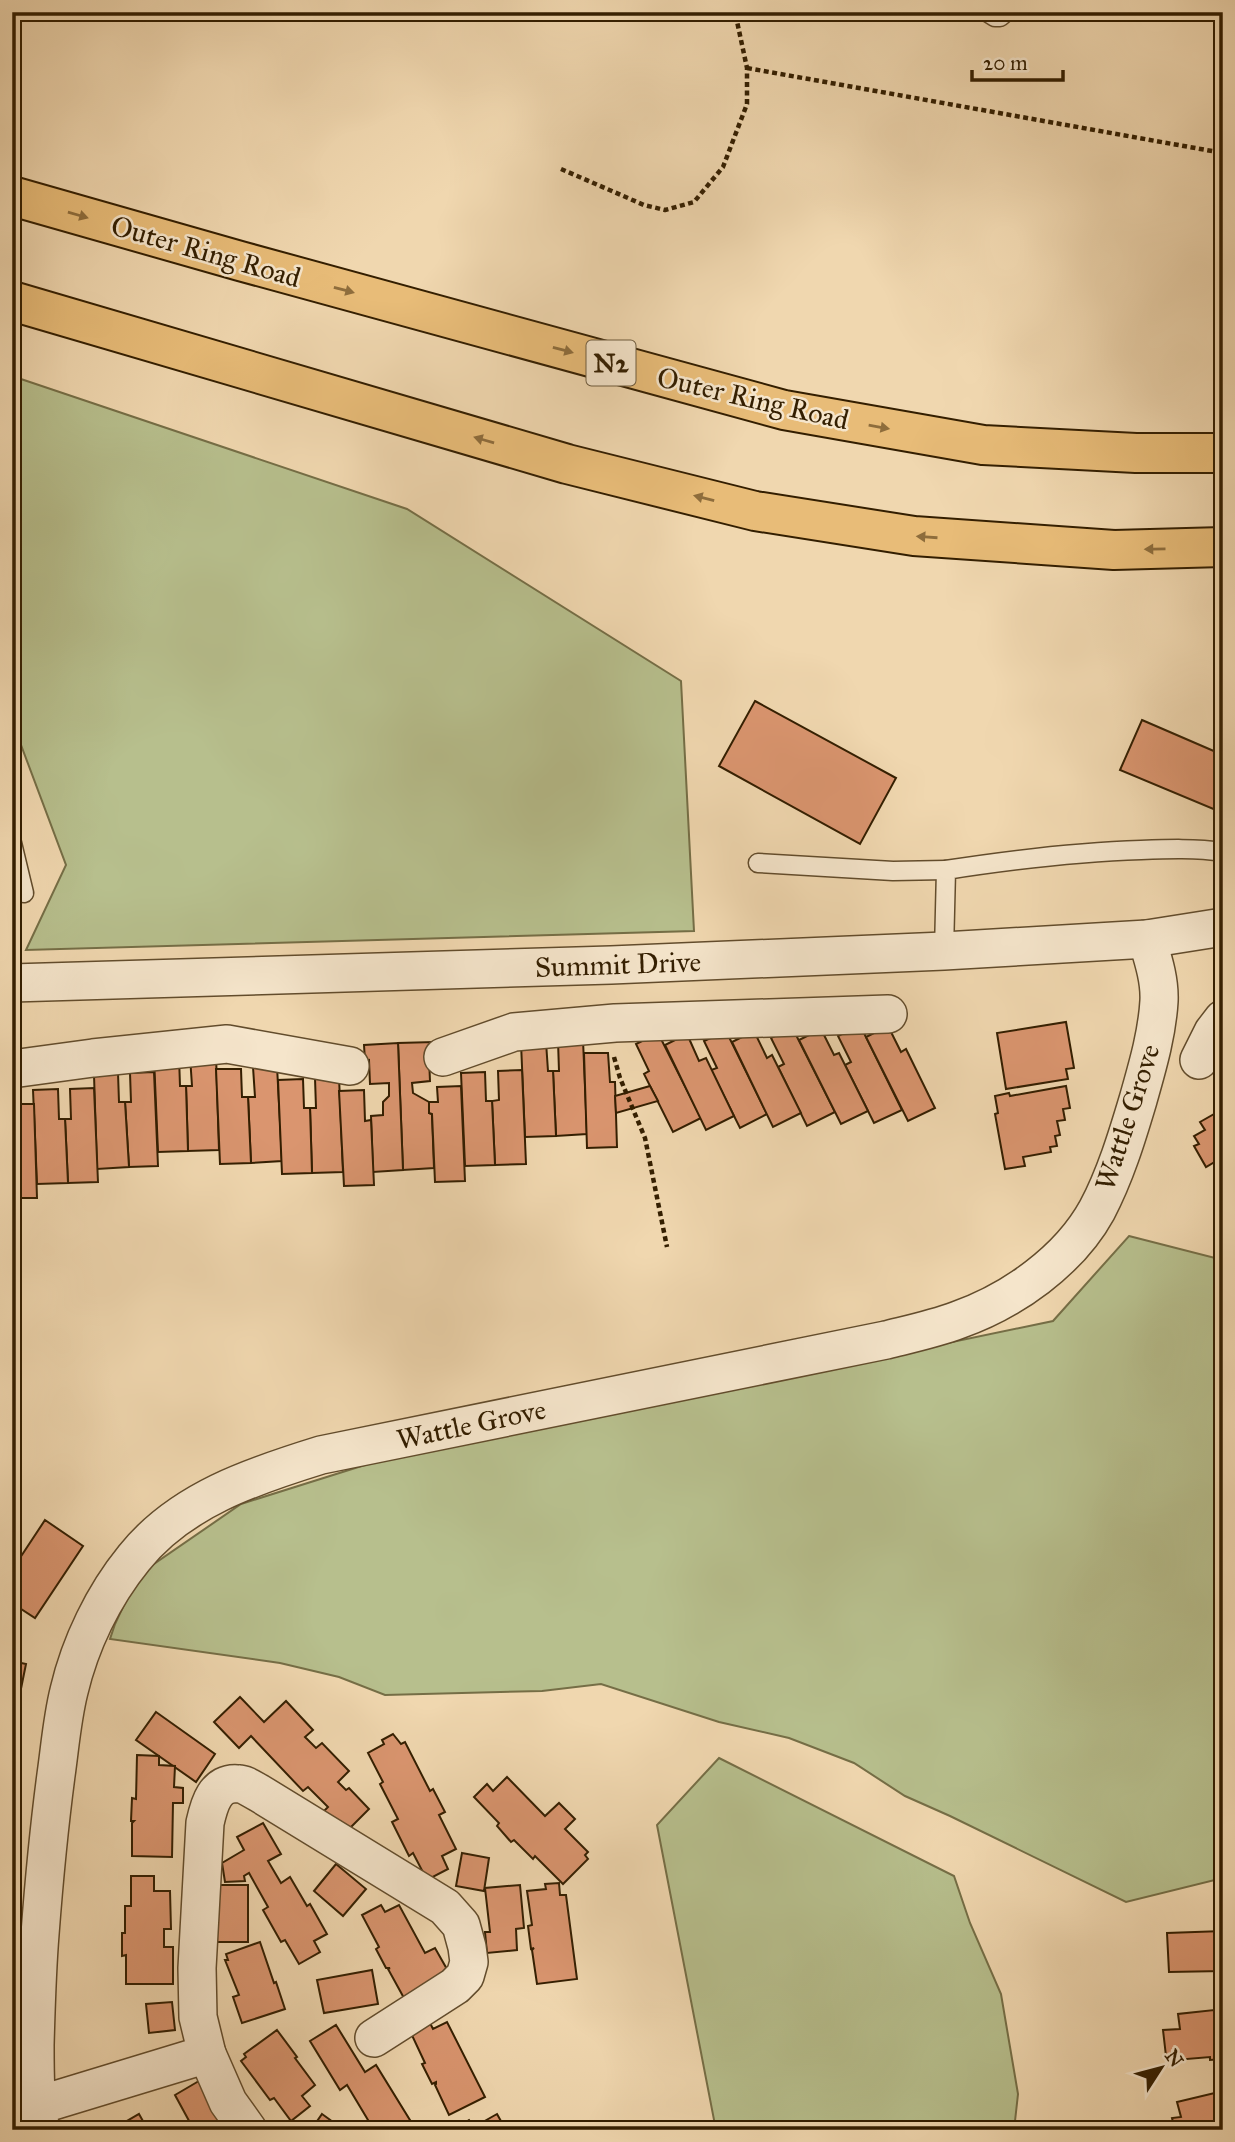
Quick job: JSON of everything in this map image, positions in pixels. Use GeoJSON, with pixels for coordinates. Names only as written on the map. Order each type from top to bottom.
{"type":"FeatureCollection","features":[{"type":"Feature","properties":{"kind":"highway","name":"Outer Ring Road"},"geometry":{"type":"LineString","coordinates":[[12,196],[784,410],[983,444],[1136,453],[1223,453]]}},
{"type":"Feature","properties":{"kind":"highway"},"geometry":{"type":"LineString","coordinates":[[12,301],[567,464],[755,511],[914,536],[1114,550],[1223,547]]}},
{"type":"Feature","properties":{"kind":"street","name":"Summit Drive"},"geometry":{"type":"LineString","coordinates":[[12,983],[611,965],[944,951],[1147,939],[1223,927]]}},
{"type":"Feature","properties":{"kind":"street","name":"Wattle Grove"},"geometry":{"type":"LineString","coordinates":[[39,2118],[36,1992],[45,1860],[64,1718],[80,1655],[95,1619],[112,1588],[135,1557],[165,1526],[191,1507],[274,1469],[321,1455],[886,1340],[959,1320],[1017,1290],[1047,1268],[1075,1240],[1096,1211],[1115,1168],[1149,1061],[1156,1024],[1159,1000],[1156,970],[1147,939]]}},
{"type":"Feature","properties":{"kind":"street"},"geometry":{"type":"LineString","coordinates":[[611,965],[615,1023]]}},
{"type":"Feature","properties":{"kind":"street"},"geometry":{"type":"LineString","coordinates":[[443,1057],[514,1032],[615,1023],[888,1014]]}},
{"type":"Feature","properties":{"kind":"street"},"geometry":{"type":"LineString","coordinates":[[1199,1060],[1223,1019]]}},
{"type":"Feature","properties":{"kind":"street"},"geometry":{"type":"LineString","coordinates":[[12,1069],[227,1044],[350,1066]]}},
{"type":"Feature","properties":{"kind":"street"},"geometry":{"type":"LineString","coordinates":[[248,2130],[228,2102],[207,2054],[198,2017],[197,1969],[205,1823],[215,1793],[227,1785],[240,1783],[446,1907],[461,1925],[469,1962],[465,1976],[374,2038]]}},
{"type":"Feature","properties":{"kind":"street"},"geometry":{"type":"LineString","coordinates":[[39,2118],[207,2054]]}},
{"type":"Feature","properties":{"kind":"lane"},"geometry":{"type":"LineString","coordinates":[[987,12],[1000,17],[1006,12]]}},
{"type":"Feature","properties":{"kind":"lane"},"geometry":{"type":"LineString","coordinates":[[12,843],[24,893]]}},
{"type":"Feature","properties":{"kind":"lane"},"geometry":{"type":"LineString","coordinates":[[758,863],[892,871],[946,870],[1048,855],[1105,851],[1179,848],[1223,852]]}},
{"type":"Feature","properties":{"kind":"lane"},"geometry":{"type":"LineString","coordinates":[[944,951],[946,870]]}},
{"type":"Feature","properties":{"kind":"path"},"geometry":{"type":"LineString","coordinates":[[561,169],[643,205],[664,210],[694,202],[723,167],[747,104],[747,68],[734,12]]}},
{"type":"Feature","properties":{"kind":"path"},"geometry":{"type":"LineString","coordinates":[[747,68],[1223,153]]}},
{"type":"Feature","properties":{"kind":"path"},"geometry":{"type":"LineString","coordinates":[[615,1023],[614,1054],[620,1078],[645,1138],[667,1247]]}},
{"type":"Feature","properties":{"kind":"green space"},"geometry":{"type":"Polygon","coordinates":[[[12,376],[407,509],[681,681],[694,931],[26,950],[66,865],[12,721],[12,376]]]}},
{"type":"Feature","properties":{"kind":"green space"},"geometry":{"type":"Polygon","coordinates":[[[1129,1236],[1223,1260],[1223,1878],[1126,1902],[905,1796],[854,1763],[789,1738],[719,1722],[601,1684],[542,1691],[385,1695],[339,1677],[280,1663],[110,1639],[138,1575],[241,1504],[368,1464],[1053,1321],[1129,1236]]]}},
{"type":"Feature","properties":{"kind":"green space"},"geometry":{"type":"Polygon","coordinates":[[[719,1758],[954,1876],[970,1923],[1001,1994],[1018,2094],[1014,2130],[718,2130],[657,1825],[719,1758]]]}},
{"type":"Feature","properties":{"kind":"building"},"geometry":{"type":"Polygon","coordinates":[[[755,701],[896,778],[860,844],[719,766],[755,701]]]}},
{"type":"Feature","properties":{"kind":"building"},"geometry":{"type":"Polygon","coordinates":[[[1142,720],[1223,755],[1223,813],[1120,770],[1142,720]]]}},
{"type":"Feature","properties":{"kind":"building"},"geometry":{"type":"Polygon","coordinates":[[[1066,1022],[1074,1068],[1066,1069],[1068,1079],[1006,1089],[997,1033],[1066,1022]]]}},
{"type":"Feature","properties":{"kind":"building"},"geometry":{"type":"Polygon","coordinates":[[[860,1025],[902,1110],[874,1123],[845,1065],[851,1062],[838,1036],[860,1025]]]}},
{"type":"Feature","properties":{"kind":"building"},"geometry":{"type":"Polygon","coordinates":[[[888,1026],[901,1052],[906,1049],[935,1108],[908,1121],[866,1037],[888,1026]]]}},
{"type":"Feature","properties":{"kind":"building"},"geometry":{"type":"Polygon","coordinates":[[[792,1027],[835,1112],[807,1126],[778,1067],[784,1064],[771,1038],[792,1027]]]}},
{"type":"Feature","properties":{"kind":"building"},"geometry":{"type":"Polygon","coordinates":[[[821,1029],[834,1055],[839,1053],[868,1111],[841,1124],[799,1040],[821,1029]]]}},
{"type":"Feature","properties":{"kind":"building"},"geometry":{"type":"Polygon","coordinates":[[[726,1031],[767,1114],[740,1128],[711,1070],[717,1068],[704,1041],[726,1031]]]}},
{"type":"Feature","properties":{"kind":"building"},"geometry":{"type":"Polygon","coordinates":[[[754,1031],[767,1058],[772,1055],[801,1113],[773,1127],[732,1042],[754,1031]]]}},
{"type":"Feature","properties":{"kind":"building"},"geometry":{"type":"Polygon","coordinates":[[[658,1033],[701,1118],[673,1132],[644,1074],[649,1071],[636,1044],[658,1033]]]}},
{"type":"Feature","properties":{"kind":"building"},"geometry":{"type":"Polygon","coordinates":[[[687,1034],[699,1061],[706,1058],[734,1116],[706,1130],[665,1045],[687,1034]]]}},
{"type":"Feature","properties":{"kind":"building"},"geometry":{"type":"Polygon","coordinates":[[[583,1040],[587,1134],[556,1136],[553,1071],[559,1071],[558,1041],[583,1040]]]}},
{"type":"Feature","properties":{"kind":"building"},"geometry":{"type":"Polygon","coordinates":[[[434,1042],[429,1058],[430,1081],[412,1083],[413,1093],[429,1102],[434,1168],[403,1170],[398,1043],[434,1042]]]}},
{"type":"Feature","properties":{"kind":"building"},"geometry":{"type":"Polygon","coordinates":[[[546,1042],[548,1071],[553,1071],[556,1136],[525,1137],[521,1043],[546,1042]]]}},
{"type":"Feature","properties":{"kind":"building"},"geometry":{"type":"Polygon","coordinates":[[[398,1043],[403,1170],[373,1172],[371,1116],[383,1115],[383,1102],[389,1096],[389,1083],[370,1084],[369,1060],[365,1061],[364,1045],[398,1043]]]}},
{"type":"Feature","properties":{"kind":"building"},"geometry":{"type":"Polygon","coordinates":[[[584,1053],[608,1053],[610,1082],[615,1082],[617,1147],[587,1148],[584,1053]]]}},
{"type":"Feature","properties":{"kind":"building"},"geometry":{"type":"Polygon","coordinates":[[[216,1055],[219,1150],[188,1151],[186,1086],[192,1086],[190,1056],[216,1055]]]}},
{"type":"Feature","properties":{"kind":"building"},"geometry":{"type":"Polygon","coordinates":[[[179,1057],[180,1086],[186,1086],[188,1151],[158,1152],[154,1058],[179,1057]]]}},
{"type":"Feature","properties":{"kind":"building"},"geometry":{"type":"Polygon","coordinates":[[[277,1066],[282,1161],[251,1163],[248,1097],[255,1097],[253,1067],[277,1066]]]}},
{"type":"Feature","properties":{"kind":"building"},"geometry":{"type":"Polygon","coordinates":[[[216,1069],[241,1069],[242,1097],[248,1097],[251,1163],[220,1164],[216,1069]]]}},
{"type":"Feature","properties":{"kind":"building"},"geometry":{"type":"Polygon","coordinates":[[[522,1070],[526,1164],[495,1165],[492,1101],[499,1100],[498,1071],[522,1070]]]}},
{"type":"Feature","properties":{"kind":"building"},"geometry":{"type":"Polygon","coordinates":[[[154,1072],[158,1166],[129,1167],[125,1102],[131,1102],[130,1073],[154,1072]]]}},
{"type":"Feature","properties":{"kind":"building"},"geometry":{"type":"Polygon","coordinates":[[[485,1072],[486,1101],[492,1101],[495,1165],[465,1166],[461,1073],[485,1072]]]}},
{"type":"Feature","properties":{"kind":"building"},"geometry":{"type":"Polygon","coordinates":[[[118,1073],[119,1102],[125,1102],[129,1167],[97,1169],[94,1075],[118,1073]]]}},
{"type":"Feature","properties":{"kind":"building"},"geometry":{"type":"Polygon","coordinates":[[[339,1077],[343,1172],[312,1173],[310,1108],[316,1108],[315,1078],[339,1077]]]}},
{"type":"Feature","properties":{"kind":"building"},"geometry":{"type":"Polygon","coordinates":[[[303,1079],[304,1108],[310,1108],[312,1173],[282,1174],[278,1080],[303,1079]]]}},
{"type":"Feature","properties":{"kind":"building"},"geometry":{"type":"Polygon","coordinates":[[[461,1086],[465,1181],[435,1182],[429,1102],[438,1102],[437,1087],[461,1086]]]}},
{"type":"Feature","properties":{"kind":"building"},"geometry":{"type":"Polygon","coordinates":[[[650,1086],[658,1101],[616,1113],[615,1096],[650,1086]]]}},
{"type":"Feature","properties":{"kind":"building"},"geometry":{"type":"Polygon","coordinates":[[[1066,1086],[1070,1108],[1063,1109],[1065,1120],[1057,1121],[1060,1135],[1055,1136],[1057,1146],[1050,1147],[1051,1152],[1023,1157],[1025,1166],[1005,1169],[995,1114],[998,1113],[995,1096],[1066,1086]]]}},
{"type":"Feature","properties":{"kind":"building"},"geometry":{"type":"Polygon","coordinates":[[[94,1088],[98,1182],[68,1183],[65,1119],[71,1119],[70,1089],[94,1088]]]}},
{"type":"Feature","properties":{"kind":"building"},"geometry":{"type":"Polygon","coordinates":[[[58,1089],[59,1119],[65,1119],[68,1183],[37,1184],[33,1090],[58,1089]]]}},
{"type":"Feature","properties":{"kind":"building"},"geometry":{"type":"Polygon","coordinates":[[[364,1090],[365,1121],[371,1120],[374,1185],[344,1186],[339,1091],[364,1090]]]}},
{"type":"Feature","properties":{"kind":"building"},"geometry":{"type":"Polygon","coordinates":[[[12,1104],[34,1104],[37,1198],[12,1198],[12,1104]]]}},
{"type":"Feature","properties":{"kind":"building"},"geometry":{"type":"Polygon","coordinates":[[[1223,1109],[1223,1157],[1206,1167],[1194,1146],[1199,1144],[1194,1136],[1205,1130],[1200,1122],[1223,1109]]]}},
{"type":"Feature","properties":{"kind":"building"},"geometry":{"type":"Polygon","coordinates":[[[45,1520],[83,1546],[35,1618],[12,1603],[12,1570],[45,1520]]]}},
{"type":"Feature","properties":{"kind":"building"},"geometry":{"type":"Polygon","coordinates":[[[12,1661],[26,1664],[12,1733],[12,1661]]]}},
{"type":"Feature","properties":{"kind":"building"},"geometry":{"type":"Polygon","coordinates":[[[240,1697],[264,1722],[286,1701],[313,1730],[305,1737],[316,1748],[322,1743],[349,1771],[338,1782],[346,1790],[349,1788],[369,1809],[345,1833],[324,1811],[328,1807],[308,1787],[303,1791],[251,1736],[239,1748],[214,1722],[240,1697]]]}},
{"type":"Feature","properties":{"kind":"building"},"geometry":{"type":"Polygon","coordinates":[[[156,1712],[215,1754],[196,1782],[136,1740],[156,1712]]]}},
{"type":"Feature","properties":{"kind":"building"},"geometry":{"type":"Polygon","coordinates":[[[393,1734],[401,1744],[405,1742],[430,1791],[433,1789],[445,1812],[439,1815],[456,1849],[442,1856],[448,1869],[427,1880],[413,1853],[409,1856],[392,1822],[398,1819],[368,1753],[384,1744],[382,1740],[393,1734]]]}},
{"type":"Feature","properties":{"kind":"building"},"geometry":{"type":"Polygon","coordinates":[[[137,1755],[159,1756],[159,1765],[175,1766],[174,1787],[183,1788],[183,1803],[173,1803],[172,1857],[132,1856],[132,1798],[136,1799],[137,1755]]]}},
{"type":"Feature","properties":{"kind":"building"},"geometry":{"type":"Polygon","coordinates":[[[507,1777],[545,1816],[559,1803],[575,1819],[565,1829],[588,1852],[585,1855],[588,1859],[563,1884],[535,1856],[533,1859],[514,1840],[511,1842],[497,1826],[499,1823],[474,1797],[487,1784],[493,1791],[507,1777]]]}},
{"type":"Feature","properties":{"kind":"building"},"geometry":{"type":"Polygon","coordinates":[[[263,1823],[281,1854],[268,1861],[281,1883],[290,1877],[327,1934],[314,1941],[320,1952],[299,1964],[285,1940],[281,1942],[263,1910],[268,1907],[249,1873],[244,1876],[245,1881],[225,1882],[222,1863],[244,1850],[237,1837],[263,1823]]]}},
{"type":"Feature","properties":{"kind":"building"},"geometry":{"type":"Polygon","coordinates":[[[462,1853],[489,1858],[484,1891],[456,1886],[462,1853]]]}},
{"type":"Feature","properties":{"kind":"building"},"geometry":{"type":"Polygon","coordinates":[[[336,1864],[366,1889],[343,1916],[314,1891],[336,1864]]]}},
{"type":"Feature","properties":{"kind":"building"},"geometry":{"type":"Polygon","coordinates":[[[131,1876],[154,1876],[154,1891],[170,1891],[171,1929],[164,1929],[164,1947],[173,1947],[173,1984],[126,1984],[126,1955],[122,1956],[122,1933],[125,1933],[125,1906],[131,1906],[131,1876]]]}},
{"type":"Feature","properties":{"kind":"building"},"geometry":{"type":"Polygon","coordinates":[[[559,1883],[560,1895],[566,1895],[577,1979],[537,1984],[532,1950],[534,1948],[531,1949],[528,1926],[532,1925],[527,1891],[546,1889],[545,1884],[559,1883]]]}},
{"type":"Feature","properties":{"kind":"building"},"geometry":{"type":"Polygon","coordinates":[[[213,1885],[248,1885],[248,1942],[214,1942],[213,1885]]]}},
{"type":"Feature","properties":{"kind":"building"},"geometry":{"type":"Polygon","coordinates":[[[520,1885],[524,1928],[516,1929],[517,1950],[487,1953],[485,1932],[490,1932],[485,1888],[520,1885]]]}},
{"type":"Feature","properties":{"kind":"building"},"geometry":{"type":"Polygon","coordinates":[[[381,1905],[385,1912],[399,1905],[425,1953],[435,1948],[448,1971],[404,1998],[388,1969],[390,1968],[386,1968],[376,1949],[379,1947],[362,1915],[381,1905]]]}},
{"type":"Feature","properties":{"kind":"building"},"geometry":{"type":"Polygon","coordinates":[[[1223,1931],[1223,1971],[1169,1972],[1167,1933],[1223,1931]]]}},
{"type":"Feature","properties":{"kind":"building"},"geometry":{"type":"Polygon","coordinates":[[[260,1942],[285,2009],[242,2023],[233,1997],[239,1995],[225,1960],[228,1960],[226,1954],[260,1942]]]}},
{"type":"Feature","properties":{"kind":"building"},"geometry":{"type":"Polygon","coordinates":[[[372,1970],[378,2004],[324,2013],[317,1980],[372,1970]]]}},
{"type":"Feature","properties":{"kind":"building"},"geometry":{"type":"Polygon","coordinates":[[[172,2002],[175,2030],[149,2033],[146,2004],[172,2002]]]}},
{"type":"Feature","properties":{"kind":"building"},"geometry":{"type":"Polygon","coordinates":[[[1214,2010],[1214,2016],[1223,2015],[1223,2059],[1210,2060],[1210,2057],[1175,2060],[1174,2055],[1166,2056],[1163,2030],[1180,2029],[1178,2014],[1214,2010]]]}},
{"type":"Feature","properties":{"kind":"building"},"geometry":{"type":"Polygon","coordinates":[[[429,2021],[433,2029],[447,2022],[485,2097],[449,2115],[436,2082],[432,2084],[422,2064],[425,2063],[410,2031],[429,2021]]]}},
{"type":"Feature","properties":{"kind":"building"},"geometry":{"type":"Polygon","coordinates":[[[336,2025],[365,2072],[376,2065],[413,2125],[405,2130],[374,2130],[347,2085],[340,2090],[310,2041],[336,2025]]]}},
{"type":"Feature","properties":{"kind":"building"},"geometry":{"type":"Polygon","coordinates":[[[277,2030],[315,2085],[302,2096],[310,2106],[291,2121],[274,2098],[270,2100],[241,2061],[246,2057],[244,2054],[277,2030]]]}},
{"type":"Feature","properties":{"kind":"building"},"geometry":{"type":"Polygon","coordinates":[[[204,2078],[234,2130],[194,2130],[175,2095],[204,2078]]]}},
{"type":"Feature","properties":{"kind":"building"},"geometry":{"type":"Polygon","coordinates":[[[1223,2091],[1223,2130],[1175,2130],[1172,2118],[1181,2117],[1177,2102],[1223,2091]]]}},
{"type":"Feature","properties":{"kind":"building"},"geometry":{"type":"Polygon","coordinates":[[[139,2114],[148,2130],[116,2130],[115,2128],[139,2114]]]}},
{"type":"Feature","properties":{"kind":"building"},"geometry":{"type":"Polygon","coordinates":[[[322,2114],[344,2130],[301,2130],[306,2122],[313,2127],[322,2114]]]}},
{"type":"Feature","properties":{"kind":"building"},"geometry":{"type":"Polygon","coordinates":[[[497,2114],[506,2130],[453,2130],[469,2120],[474,2127],[497,2114]]]}}]}
